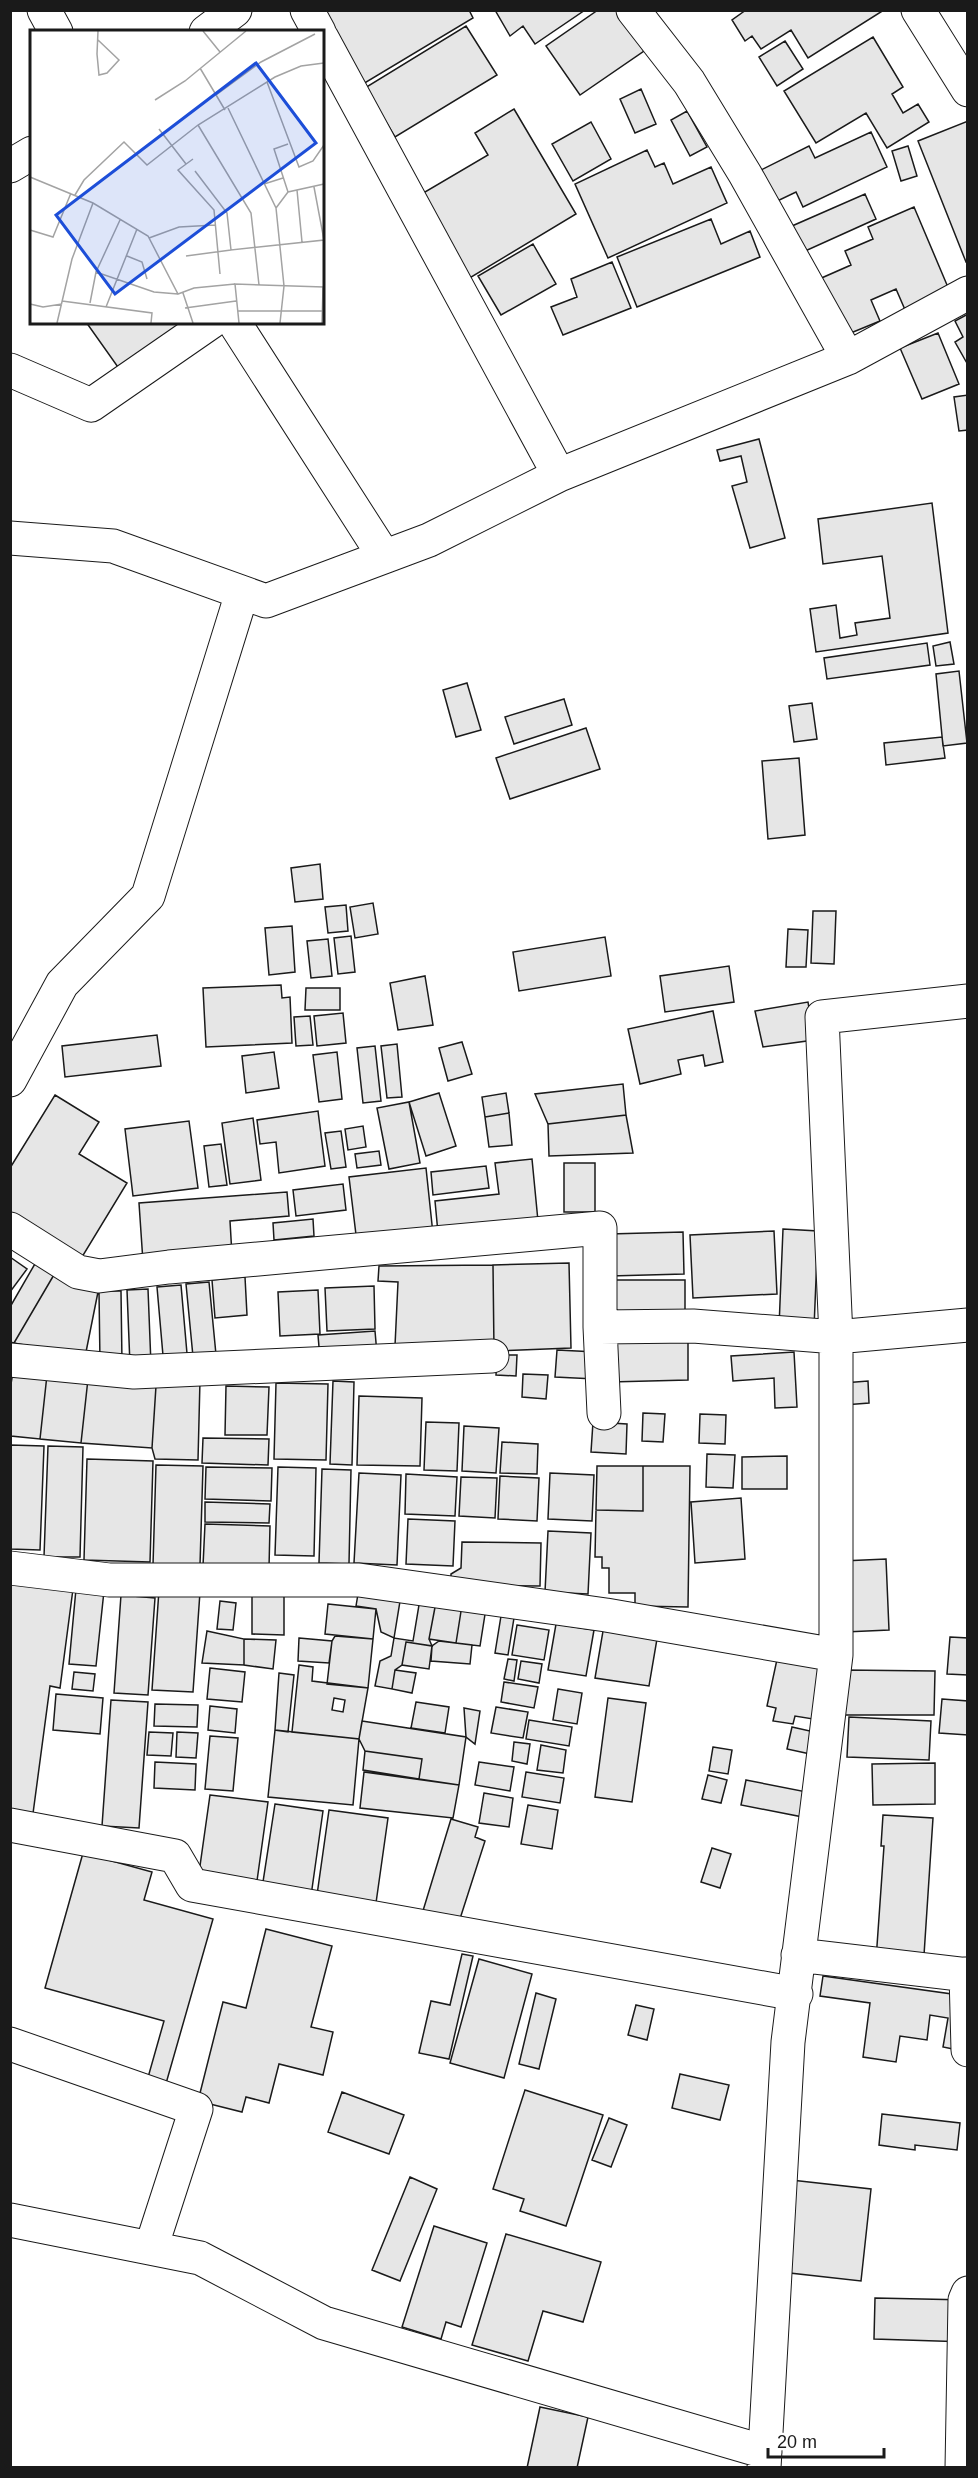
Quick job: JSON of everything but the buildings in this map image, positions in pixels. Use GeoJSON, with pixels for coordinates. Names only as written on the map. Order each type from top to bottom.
{"type":"FeatureCollection","features":[{"type":"Feature","properties":{"kind":"street"},"geometry":{"type":"LineString","coordinates":[[44,10],[55,30]]}},
{"type":"Feature","properties":{"kind":"street"},"geometry":{"type":"LineString","coordinates":[[209,30],[235,10]]}},
{"type":"Feature","properties":{"kind":"street"},"geometry":{"type":"LineString","coordinates":[[307,10],[318,30]]}},
{"type":"Feature","properties":{"kind":"street"},"geometry":{"type":"LineString","coordinates":[[633,10],[694,91],[745,174],[848,358]]}},
{"type":"Feature","properties":{"kind":"street"},"geometry":{"type":"LineString","coordinates":[[918,10],[968,90]]}},
{"type":"Feature","properties":{"kind":"street"},"geometry":{"type":"LineString","coordinates":[[324,43],[559,475]]}},
{"type":"Feature","properties":{"kind":"street"},"geometry":{"type":"LineString","coordinates":[[10,166],[30,154]]}},
{"type":"Feature","properties":{"kind":"street"},"geometry":{"type":"LineString","coordinates":[[10,538],[113,546],[266,601],[429,540],[559,475],[848,358],[968,293]]}},
{"type":"Feature","properties":{"kind":"street"},"geometry":{"type":"LineString","coordinates":[[10,370],[91,405],[208,324]]}},
{"type":"Feature","properties":{"kind":"street"},"geometry":{"type":"LineString","coordinates":[[235,324],[384,556]]}},
{"type":"Feature","properties":{"kind":"street"},"geometry":{"type":"LineString","coordinates":[[10,1080],[62,984],[147,896],[242,593]]}},
{"type":"Feature","properties":{"kind":"street"},"geometry":{"type":"LineString","coordinates":[[10,2220],[200,2258],[324,2323],[764,2460],[788,2042],[796,1994],[798,1954],[836,1655],[836,1336],[822,1017],[968,1001]]}},
{"type":"Feature","properties":{"kind":"street"},"geometry":{"type":"LineString","coordinates":[[10,1229],[78,1272],[99,1276],[169,1267],[600,1228],[600,1327],[604,1413]]}},
{"type":"Feature","properties":{"kind":"street"},"geometry":{"type":"LineString","coordinates":[[600,1327],[693,1326],[836,1336],[968,1325]]}},
{"type":"Feature","properties":{"kind":"street"},"geometry":{"type":"LineString","coordinates":[[10,1360],[134,1372],[492,1356]]}},
{"type":"Feature","properties":{"kind":"street"},"geometry":{"type":"LineString","coordinates":[[10,1568],[110,1580],[359,1580],[606,1616],[836,1655]]}},
{"type":"Feature","properties":{"kind":"street"},"geometry":{"type":"LineString","coordinates":[[10,1824],[175,1856],[192,1885],[796,1994]]}},
{"type":"Feature","properties":{"kind":"street"},"geometry":{"type":"LineString","coordinates":[[798,1954],[967,1974],[968,2050]]}},
{"type":"Feature","properties":{"kind":"street"},"geometry":{"type":"LineString","coordinates":[[10,2044],[196,2109],[151,2248]]}},
{"type":"Feature","properties":{"kind":"street"},"geometry":{"type":"LineString","coordinates":[[962,2468],[968,2293]]}}]}
